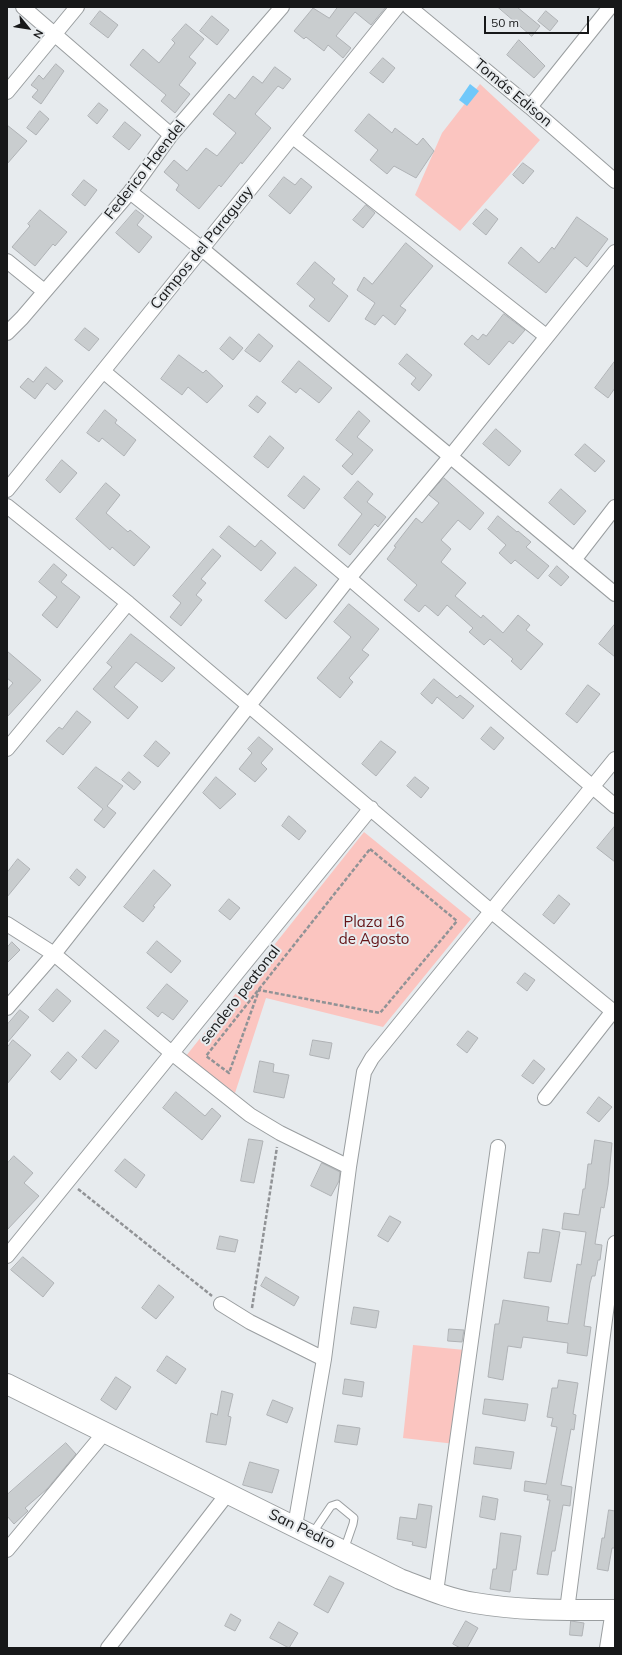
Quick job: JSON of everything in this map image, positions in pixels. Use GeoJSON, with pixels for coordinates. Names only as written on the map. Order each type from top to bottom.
{"type":"FeatureCollection","features":[{"type":"Feature","properties":{"kind":"main road","name":"San Pedro"},"geometry":{"type":"LineString","coordinates":[[7,1384],[400,1578],[436,1592],[475,1603],[567,1610],[614,1610]]}},
{"type":"Feature","properties":{"kind":"street"},"geometry":{"type":"LineString","coordinates":[[23,7],[171,135]]}},
{"type":"Feature","properties":{"kind":"street"},"geometry":{"type":"LineString","coordinates":[[7,92],[77,7]]}},
{"type":"Feature","properties":{"kind":"street","name":"Federico Haendel"},"geometry":{"type":"LineString","coordinates":[[7,332],[22,318],[130,192],[171,135],[282,7]]}},
{"type":"Feature","properties":{"kind":"street","name":"Campos del Paraguay"},"geometry":{"type":"LineString","coordinates":[[7,490],[397,7]]}},
{"type":"Feature","properties":{"kind":"street","name":"Tomás Edison"},"geometry":{"type":"LineString","coordinates":[[409,7],[530,107],[615,181]]}},
{"type":"Feature","properties":{"kind":"street"},"geometry":{"type":"LineString","coordinates":[[530,107],[610,7]]}},
{"type":"Feature","properties":{"kind":"street"},"geometry":{"type":"LineString","coordinates":[[293,137],[546,336]]}},
{"type":"Feature","properties":{"kind":"street"},"geometry":{"type":"LineString","coordinates":[[130,192],[202,248],[615,594]]}},
{"type":"Feature","properties":{"kind":"street"},"geometry":{"type":"LineString","coordinates":[[7,1008],[54,954],[349,578],[450,457],[615,252]]}},
{"type":"Feature","properties":{"kind":"street"},"geometry":{"type":"LineString","coordinates":[[7,261],[44,291]]}},
{"type":"Feature","properties":{"kind":"street"},"geometry":{"type":"LineString","coordinates":[[103,371],[349,578],[592,788],[615,806]]}},
{"type":"Feature","properties":{"kind":"street"},"geometry":{"type":"LineString","coordinates":[[7,506],[128,603],[492,912],[614,1012],[545,1098]]}},
{"type":"Feature","properties":{"kind":"street"},"geometry":{"type":"LineString","coordinates":[[574,560],[615,507]]}},
{"type":"Feature","properties":{"kind":"street"},"geometry":{"type":"LineString","coordinates":[[7,749],[128,603]]}},
{"type":"Feature","properties":{"kind":"street"},"geometry":{"type":"LineString","coordinates":[[304,1530],[349,1167],[364,1072],[372,1058],[615,759]]}},
{"type":"Feature","properties":{"kind":"street"},"geometry":{"type":"LineString","coordinates":[[7,1256],[173,1054],[371,808]]}},
{"type":"Feature","properties":{"kind":"street"},"geometry":{"type":"LineString","coordinates":[[7,924],[54,954],[173,1054],[250,1115],[280,1133],[349,1167]]}},
{"type":"Feature","properties":{"kind":"street"},"geometry":{"type":"LineString","coordinates":[[436,1592],[498,1146]]}},
{"type":"Feature","properties":{"kind":"street"},"geometry":{"type":"LineString","coordinates":[[567,1610],[615,1242]]}},
{"type":"Feature","properties":{"kind":"street"},"geometry":{"type":"LineString","coordinates":[[221,1304],[250,1322],[324,1359]]}},
{"type":"Feature","properties":{"kind":"street"},"geometry":{"type":"LineString","coordinates":[[7,1550],[106,1432]]}},
{"type":"Feature","properties":{"kind":"street"},"geometry":{"type":"LineString","coordinates":[[108,1648],[228,1493]]}},
{"type":"Feature","properties":{"kind":"street"},"geometry":{"type":"LineString","coordinates":[[607,1648],[614,1610]]}},
{"type":"Feature","properties":{"kind":"lane"},"geometry":{"type":"LineString","coordinates":[[304,1530],[331,1506],[337,1504],[354,1518],[344,1550]]}},
{"type":"Feature","properties":{"kind":"path","name":"sendero peatonal"},"geometry":{"type":"LineString","coordinates":[[370,849],[457,921],[380,1013],[259,990],[229,1073],[206,1056],[370,849]]}},
{"type":"Feature","properties":{"kind":"path"},"geometry":{"type":"LineString","coordinates":[[250,1322],[280,1133]]}},
{"type":"Feature","properties":{"kind":"path"},"geometry":{"type":"LineString","coordinates":[[69,1181],[221,1304]]}},
{"type":"Feature","properties":{"kind":"green space"},"geometry":{"type":"Polygon","coordinates":[[[480,84],[540,140],[460,231],[415,195],[442,133],[480,84]]]}},
{"type":"Feature","properties":{"kind":"green space","name":"Plaza 16 de Agosto"},"geometry":{"type":"Polygon","coordinates":[[[364,832],[471,919],[383,1027],[266,998],[235,1093],[186,1056],[364,832]]]}},
{"type":"Feature","properties":{"kind":"green space"},"geometry":{"type":"Polygon","coordinates":[[[413,1345],[465,1350],[455,1444],[403,1438],[413,1345]]]}},
{"type":"Feature","properties":{"kind":"water"},"geometry":{"type":"Polygon","coordinates":[[[470,84],[479,91],[467,106],[459,100],[470,84]]]}},
{"type":"Feature","properties":{"kind":"building"},"geometry":{"type":"Polygon","coordinates":[[[338,7],[386,7],[371,25],[355,12],[336,36],[351,48],[343,58],[328,45],[324,51],[306,37],[304,39],[294,31],[313,8],[329,18],[338,7]]]}},
{"type":"Feature","properties":{"kind":"building"},"geometry":{"type":"Polygon","coordinates":[[[498,7],[517,7],[540,26],[532,36],[498,7]]]}},
{"type":"Feature","properties":{"kind":"building"},"geometry":{"type":"Polygon","coordinates":[[[100,11],[118,25],[108,38],[90,24],[100,11]]]}},
{"type":"Feature","properties":{"kind":"building"},"geometry":{"type":"Polygon","coordinates":[[[546,11],[558,21],[550,31],[538,21],[546,11]]]}},
{"type":"Feature","properties":{"kind":"building"},"geometry":{"type":"Polygon","coordinates":[[[212,16],[229,30],[217,45],[200,31],[212,16]]]}},
{"type":"Feature","properties":{"kind":"building"},"geometry":{"type":"Polygon","coordinates":[[[186,24],[204,39],[189,57],[196,63],[179,85],[190,94],[175,113],[161,101],[166,95],[130,65],[143,49],[159,63],[175,43],[172,40],[186,24]]]}},
{"type":"Feature","properties":{"kind":"building"},"geometry":{"type":"Polygon","coordinates":[[[519,40],[545,66],[534,78],[507,55],[519,40]]]}},
{"type":"Feature","properties":{"kind":"building"},"geometry":{"type":"Polygon","coordinates":[[[383,58],[395,68],[383,83],[370,73],[383,58]]]}},
{"type":"Feature","properties":{"kind":"building"},"geometry":{"type":"Polygon","coordinates":[[[56,64],[64,71],[41,104],[32,97],[38,90],[31,85],[39,75],[43,79],[56,64]]]}},
{"type":"Feature","properties":{"kind":"building"},"geometry":{"type":"Polygon","coordinates":[[[275,67],[291,79],[283,89],[278,86],[255,114],[271,128],[242,164],[241,162],[221,187],[219,185],[199,209],[176,190],[179,185],[164,172],[174,160],[187,171],[206,148],[217,156],[236,133],[213,114],[229,94],[235,99],[253,76],[262,83],[275,67]]]}},
{"type":"Feature","properties":{"kind":"building"},"geometry":{"type":"Polygon","coordinates":[[[99,103],[108,110],[97,124],[88,116],[99,103]]]}},
{"type":"Feature","properties":{"kind":"building"},"geometry":{"type":"Polygon","coordinates":[[[40,111],[49,119],[36,135],[27,128],[40,111]]]}},
{"type":"Feature","properties":{"kind":"building"},"geometry":{"type":"Polygon","coordinates":[[[369,114],[392,133],[395,128],[417,145],[423,138],[434,151],[416,178],[394,166],[387,174],[370,160],[378,150],[355,131],[369,114]]]}},
{"type":"Feature","properties":{"kind":"building"},"geometry":{"type":"Polygon","coordinates":[[[125,122],[141,135],[129,150],[113,137],[125,122]]]}},
{"type":"Feature","properties":{"kind":"building"},"geometry":{"type":"Polygon","coordinates":[[[7,125],[27,141],[7,164],[7,125]]]}},
{"type":"Feature","properties":{"kind":"building"},"geometry":{"type":"Polygon","coordinates":[[[523,163],[534,171],[523,184],[513,175],[523,163]]]}},
{"type":"Feature","properties":{"kind":"building"},"geometry":{"type":"Polygon","coordinates":[[[284,177],[295,185],[301,178],[312,187],[290,214],[269,196],[284,177]]]}},
{"type":"Feature","properties":{"kind":"building"},"geometry":{"type":"Polygon","coordinates":[[[84,180],[97,190],[85,206],[72,195],[84,180]]]}},
{"type":"Feature","properties":{"kind":"building"},"geometry":{"type":"Polygon","coordinates":[[[366,205],[375,213],[363,228],[353,220],[366,205]]]}},
{"type":"Feature","properties":{"kind":"building"},"geometry":{"type":"Polygon","coordinates":[[[486,209],[498,219],[486,235],[473,224],[486,209]]]}},
{"type":"Feature","properties":{"kind":"building"},"geometry":{"type":"Polygon","coordinates":[[[40,210],[67,232],[55,246],[53,244],[35,266],[12,247],[30,226],[28,224],[40,210]]]}},
{"type":"Feature","properties":{"kind":"building"},"geometry":{"type":"Polygon","coordinates":[[[136,210],[144,216],[137,225],[152,237],[139,253],[116,233],[136,210]]]}},
{"type":"Feature","properties":{"kind":"building"},"geometry":{"type":"Polygon","coordinates":[[[577,217],[608,239],[587,267],[575,257],[546,293],[508,263],[521,247],[539,263],[552,247],[554,249],[577,217]]]}},
{"type":"Feature","properties":{"kind":"building"},"geometry":{"type":"Polygon","coordinates":[[[406,243],[433,266],[400,306],[406,310],[395,325],[383,315],[375,325],[365,319],[375,303],[357,290],[364,277],[372,284],[406,243]]]}},
{"type":"Feature","properties":{"kind":"building"},"geometry":{"type":"Polygon","coordinates":[[[315,262],[335,279],[332,283],[348,296],[329,322],[309,306],[315,299],[297,284],[315,262]]]}},
{"type":"Feature","properties":{"kind":"building"},"geometry":{"type":"Polygon","coordinates":[[[504,314],[525,330],[513,344],[509,341],[489,365],[464,344],[472,335],[478,340],[483,334],[486,336],[504,314]]]}},
{"type":"Feature","properties":{"kind":"building"},"geometry":{"type":"Polygon","coordinates":[[[85,328],[99,339],[89,351],[75,340],[85,328]]]}},
{"type":"Feature","properties":{"kind":"building"},"geometry":{"type":"Polygon","coordinates":[[[259,334],[273,346],[260,362],[245,351],[259,334]]]}},
{"type":"Feature","properties":{"kind":"building"},"geometry":{"type":"Polygon","coordinates":[[[230,337],[243,348],[233,360],[220,349],[230,337]]]}},
{"type":"Feature","properties":{"kind":"building"},"geometry":{"type":"Polygon","coordinates":[[[407,354],[432,375],[419,391],[411,384],[416,378],[399,364],[407,354]]]}},
{"type":"Feature","properties":{"kind":"building"},"geometry":{"type":"Polygon","coordinates":[[[179,355],[203,373],[206,370],[223,386],[207,403],[188,387],[182,395],[161,379],[179,355]]]}},
{"type":"Feature","properties":{"kind":"building"},"geometry":{"type":"Polygon","coordinates":[[[299,361],[332,388],[319,403],[300,388],[296,393],[282,382],[299,361]]]}},
{"type":"Feature","properties":{"kind":"building"},"geometry":{"type":"Polygon","coordinates":[[[615,361],[615,388],[608,398],[595,388],[615,361]]]}},
{"type":"Feature","properties":{"kind":"building"},"geometry":{"type":"Polygon","coordinates":[[[46,367],[63,381],[55,390],[47,383],[35,399],[20,387],[28,378],[33,382],[46,367]]]}},
{"type":"Feature","properties":{"kind":"building"},"geometry":{"type":"Polygon","coordinates":[[[257,396],[266,403],[258,413],[249,406],[257,396]]]}},
{"type":"Feature","properties":{"kind":"building"},"geometry":{"type":"Polygon","coordinates":[[[105,410],[117,420],[115,423],[136,440],[124,456],[102,438],[99,442],[87,433],[105,410]]]}},
{"type":"Feature","properties":{"kind":"building"},"geometry":{"type":"Polygon","coordinates":[[[359,411],[370,421],[357,437],[373,450],[352,475],[342,466],[353,454],[336,440],[359,411]]]}},
{"type":"Feature","properties":{"kind":"building"},"geometry":{"type":"Polygon","coordinates":[[[496,429],[521,451],[509,466],[483,444],[496,429]]]}},
{"type":"Feature","properties":{"kind":"building"},"geometry":{"type":"Polygon","coordinates":[[[270,436],[284,448],[268,468],[254,457],[270,436]]]}},
{"type":"Feature","properties":{"kind":"building"},"geometry":{"type":"Polygon","coordinates":[[[585,444],[605,461],[595,472],[575,455],[585,444]]]}},
{"type":"Feature","properties":{"kind":"building"},"geometry":{"type":"Polygon","coordinates":[[[62,460],[77,473],[60,493],[46,480],[62,460]]]}},
{"type":"Feature","properties":{"kind":"building"},"geometry":{"type":"Polygon","coordinates":[[[304,476],[320,489],[304,509],[288,496],[304,476]]]}},
{"type":"Feature","properties":{"kind":"building"},"geometry":{"type":"Polygon","coordinates":[[[444,478],[484,513],[470,530],[458,520],[441,540],[451,549],[441,562],[466,583],[455,596],[481,618],[483,615],[503,633],[518,615],[530,625],[526,630],[543,644],[521,670],[511,661],[513,659],[490,639],[484,645],[469,632],[473,628],[447,605],[438,616],[425,605],[419,612],[404,600],[417,585],[387,559],[396,547],[394,546],[416,518],[422,523],[439,503],[429,495],[444,478]]]}},
{"type":"Feature","properties":{"kind":"building"},"geometry":{"type":"Polygon","coordinates":[[[358,481],[373,494],[367,502],[386,517],[378,527],[375,524],[350,555],[338,545],[362,514],[344,498],[358,481]]]}},
{"type":"Feature","properties":{"kind":"building"},"geometry":{"type":"Polygon","coordinates":[[[106,483],[120,495],[106,513],[128,532],[130,530],[150,547],[134,566],[112,547],[110,550],[76,519],[106,483]]]}},
{"type":"Feature","properties":{"kind":"building"},"geometry":{"type":"Polygon","coordinates":[[[561,489],[586,511],[574,525],[549,503],[561,489]]]}},
{"type":"Feature","properties":{"kind":"building"},"geometry":{"type":"Polygon","coordinates":[[[498,516],[531,542],[526,547],[549,566],[538,579],[515,560],[511,564],[499,553],[506,545],[488,529],[498,516]]]}},
{"type":"Feature","properties":{"kind":"building"},"geometry":{"type":"Polygon","coordinates":[[[229,526],[255,547],[261,540],[276,553],[261,571],[220,537],[229,526]]]}},
{"type":"Feature","properties":{"kind":"building"},"geometry":{"type":"Polygon","coordinates":[[[213,549],[221,556],[201,579],[206,583],[196,595],[202,600],[181,626],[170,617],[181,603],[173,596],[213,549]]]}},
{"type":"Feature","properties":{"kind":"building"},"geometry":{"type":"Polygon","coordinates":[[[54,564],[67,575],[61,582],[80,597],[57,628],[42,615],[57,597],[39,582],[54,564]]]}},
{"type":"Feature","properties":{"kind":"building"},"geometry":{"type":"Polygon","coordinates":[[[557,566],[569,577],[561,586],[549,576],[557,566]]]}},
{"type":"Feature","properties":{"kind":"building"},"geometry":{"type":"Polygon","coordinates":[[[295,567],[317,585],[286,619],[265,601],[295,567]]]}},
{"type":"Feature","properties":{"kind":"building"},"geometry":{"type":"Polygon","coordinates":[[[349,604],[379,629],[362,650],[369,655],[349,678],[353,682],[340,698],[317,678],[351,637],[334,622],[349,604]]]}},
{"type":"Feature","properties":{"kind":"building"},"geometry":{"type":"Polygon","coordinates":[[[615,624],[615,657],[599,644],[615,624]]]}},
{"type":"Feature","properties":{"kind":"building"},"geometry":{"type":"Polygon","coordinates":[[[131,634],[175,668],[162,682],[136,662],[114,687],[138,707],[128,719],[93,689],[112,667],[107,663],[131,634]]]}},
{"type":"Feature","properties":{"kind":"building"},"geometry":{"type":"Polygon","coordinates":[[[7,651],[41,680],[7,717],[7,690],[13,683],[7,678],[7,651]]]}},
{"type":"Feature","properties":{"kind":"building"},"geometry":{"type":"Polygon","coordinates":[[[434,679],[457,698],[460,695],[474,706],[463,719],[437,697],[432,704],[421,694],[434,679]]]}},
{"type":"Feature","properties":{"kind":"building"},"geometry":{"type":"Polygon","coordinates":[[[588,685],[600,694],[577,723],[566,714],[588,685]]]}},
{"type":"Feature","properties":{"kind":"building"},"geometry":{"type":"Polygon","coordinates":[[[77,711],[91,722],[63,755],[46,741],[59,727],[62,729],[77,711]]]}},
{"type":"Feature","properties":{"kind":"building"},"geometry":{"type":"Polygon","coordinates":[[[491,727],[504,738],[494,750],[481,739],[491,727]]]}},
{"type":"Feature","properties":{"kind":"building"},"geometry":{"type":"Polygon","coordinates":[[[259,737],[273,749],[261,763],[267,769],[255,782],[239,769],[252,753],[248,749],[259,737]]]}},
{"type":"Feature","properties":{"kind":"building"},"geometry":{"type":"Polygon","coordinates":[[[156,741],[170,753],[158,767],[144,756],[156,741]]]}},
{"type":"Feature","properties":{"kind":"building"},"geometry":{"type":"Polygon","coordinates":[[[381,741],[396,752],[376,776],[362,764],[381,741]]]}},
{"type":"Feature","properties":{"kind":"building"},"geometry":{"type":"Polygon","coordinates":[[[96,767],[123,786],[107,806],[116,813],[104,828],[94,820],[103,809],[78,788],[96,767]]]}},
{"type":"Feature","properties":{"kind":"building"},"geometry":{"type":"Polygon","coordinates":[[[129,772],[141,782],[134,790],[122,780],[129,772]]]}},
{"type":"Feature","properties":{"kind":"building"},"geometry":{"type":"Polygon","coordinates":[[[216,777],[236,794],[220,809],[203,793],[216,777]]]}},
{"type":"Feature","properties":{"kind":"building"},"geometry":{"type":"Polygon","coordinates":[[[415,777],[429,788],[421,798],[407,786],[415,777]]]}},
{"type":"Feature","properties":{"kind":"building"},"geometry":{"type":"Polygon","coordinates":[[[289,816],[306,831],[299,840],[282,826],[289,816]]]}},
{"type":"Feature","properties":{"kind":"building"},"geometry":{"type":"Polygon","coordinates":[[[615,826],[615,862],[597,848],[615,826]]]}},
{"type":"Feature","properties":{"kind":"building"},"geometry":{"type":"Polygon","coordinates":[[[18,859],[30,869],[7,897],[7,873],[18,859]]]}},
{"type":"Feature","properties":{"kind":"building"},"geometry":{"type":"Polygon","coordinates":[[[77,869],[86,877],[79,886],[70,878],[77,869]]]}},
{"type":"Feature","properties":{"kind":"building"},"geometry":{"type":"Polygon","coordinates":[[[154,870],[171,885],[153,906],[155,907],[143,922],[124,907],[154,870]]]}},
{"type":"Feature","properties":{"kind":"building"},"geometry":{"type":"Polygon","coordinates":[[[559,895],[570,904],[554,924],[543,915],[559,895]]]}},
{"type":"Feature","properties":{"kind":"building"},"geometry":{"type":"Polygon","coordinates":[[[229,899],[240,908],[230,920],[219,911],[229,899]]]}},
{"type":"Feature","properties":{"kind":"building"},"geometry":{"type":"Polygon","coordinates":[[[157,941],[181,961],[171,973],[147,953],[157,941]]]}},
{"type":"Feature","properties":{"kind":"building"},"geometry":{"type":"Polygon","coordinates":[[[12,942],[20,950],[7,963],[7,948],[12,942]]]}},
{"type":"Feature","properties":{"kind":"building"},"geometry":{"type":"Polygon","coordinates":[[[525,973],[535,980],[527,991],[517,983],[525,973]]]}},
{"type":"Feature","properties":{"kind":"building"},"geometry":{"type":"Polygon","coordinates":[[[167,984],[188,1001],[173,1020],[162,1012],[158,1017],[147,1008],[167,984]]]}},
{"type":"Feature","properties":{"kind":"building"},"geometry":{"type":"Polygon","coordinates":[[[57,989],[71,1001],[53,1022],[39,1010],[57,989]]]}},
{"type":"Feature","properties":{"kind":"building"},"geometry":{"type":"Polygon","coordinates":[[[20,1010],[29,1017],[7,1043],[7,1025],[20,1010]]]}},
{"type":"Feature","properties":{"kind":"building"},"geometry":{"type":"Polygon","coordinates":[[[105,1030],[119,1041],[96,1069],[82,1057],[105,1030]]]}},
{"type":"Feature","properties":{"kind":"building"},"geometry":{"type":"Polygon","coordinates":[[[468,1031],[478,1038],[467,1053],[457,1045],[468,1031]]]}},
{"type":"Feature","properties":{"kind":"building"},"geometry":{"type":"Polygon","coordinates":[[[13,1040],[31,1055],[7,1084],[7,1048],[13,1040]]]}},
{"type":"Feature","properties":{"kind":"building"},"geometry":{"type":"Polygon","coordinates":[[[313,1040],[332,1043],[329,1059],[310,1055],[313,1040]]]}},
{"type":"Feature","properties":{"kind":"building"},"geometry":{"type":"Polygon","coordinates":[[[68,1052],[77,1060],[60,1080],[51,1072],[68,1052]]]}},
{"type":"Feature","properties":{"kind":"building"},"geometry":{"type":"Polygon","coordinates":[[[534,1060],[545,1069],[533,1084],[522,1076],[534,1060]]]}},
{"type":"Feature","properties":{"kind":"building"},"geometry":{"type":"Polygon","coordinates":[[[260,1061],[274,1064],[273,1072],[289,1075],[284,1098],[254,1092],[260,1061]]]}},
{"type":"Feature","properties":{"kind":"building"},"geometry":{"type":"Polygon","coordinates":[[[176,1092],[205,1116],[212,1108],[221,1116],[202,1140],[163,1108],[176,1092]]]}},
{"type":"Feature","properties":{"kind":"building"},"geometry":{"type":"Polygon","coordinates":[[[599,1097],[612,1107],[599,1122],[587,1113],[599,1097]]]}},
{"type":"Feature","properties":{"kind":"building"},"geometry":{"type":"Polygon","coordinates":[[[249,1139],[263,1141],[254,1183],[241,1181],[249,1139]]]}},
{"type":"Feature","properties":{"kind":"building"},"geometry":{"type":"Polygon","coordinates":[[[595,1140],[612,1143],[608,1185],[604,1208],[601,1207],[595,1244],[602,1245],[600,1260],[598,1260],[595,1276],[592,1276],[590,1283],[584,1326],[591,1327],[587,1356],[567,1353],[568,1343],[523,1337],[521,1348],[508,1346],[503,1380],[488,1377],[495,1324],[499,1324],[503,1300],[549,1307],[547,1321],[568,1324],[577,1264],[581,1265],[586,1232],[562,1229],[564,1213],[579,1215],[583,1189],[585,1189],[588,1164],[591,1164],[595,1140]]]}},
{"type":"Feature","properties":{"kind":"building"},"geometry":{"type":"Polygon","coordinates":[[[14,1156],[33,1173],[24,1183],[39,1196],[7,1230],[7,1164],[14,1156]]]}},
{"type":"Feature","properties":{"kind":"building"},"geometry":{"type":"Polygon","coordinates":[[[125,1159],[145,1175],[136,1188],[115,1171],[125,1159]]]}},
{"type":"Feature","properties":{"kind":"building"},"geometry":{"type":"Polygon","coordinates":[[[322,1163],[340,1172],[339,1181],[331,1196],[311,1186],[322,1163]]]}},
{"type":"Feature","properties":{"kind":"building"},"geometry":{"type":"Polygon","coordinates":[[[390,1216],[401,1222],[388,1242],[378,1236],[390,1216]]]}},
{"type":"Feature","properties":{"kind":"building"},"geometry":{"type":"Polygon","coordinates":[[[543,1229],[560,1232],[551,1282],[524,1278],[528,1252],[539,1253],[543,1229]]]}},
{"type":"Feature","properties":{"kind":"building"},"geometry":{"type":"Polygon","coordinates":[[[220,1236],[238,1240],[235,1252],[217,1249],[220,1236]]]}},
{"type":"Feature","properties":{"kind":"building"},"geometry":{"type":"Polygon","coordinates":[[[23,1257],[54,1283],[43,1297],[11,1270],[23,1257]]]}},
{"type":"Feature","properties":{"kind":"building"},"geometry":{"type":"Polygon","coordinates":[[[266,1277],[299,1297],[294,1306],[261,1286],[266,1277]]]}},
{"type":"Feature","properties":{"kind":"building"},"geometry":{"type":"Polygon","coordinates":[[[159,1285],[174,1297],[156,1319],[142,1308],[159,1285]]]}},
{"type":"Feature","properties":{"kind":"building"},"geometry":{"type":"Polygon","coordinates":[[[354,1307],[379,1311],[376,1328],[351,1324],[354,1307]]]}},
{"type":"Feature","properties":{"kind":"building"},"geometry":{"type":"Polygon","coordinates":[[[449,1329],[464,1330],[462,1342],[448,1341],[449,1329]]]}},
{"type":"Feature","properties":{"kind":"building"},"geometry":{"type":"Polygon","coordinates":[[[167,1356],[186,1369],[176,1384],[157,1371],[167,1356]]]}},
{"type":"Feature","properties":{"kind":"building"},"geometry":{"type":"Polygon","coordinates":[[[116,1377],[131,1387],[116,1410],[101,1400],[116,1377]]]}},
{"type":"Feature","properties":{"kind":"building"},"geometry":{"type":"Polygon","coordinates":[[[345,1379],[364,1382],[362,1397],[343,1394],[345,1379]]]}},
{"type":"Feature","properties":{"kind":"building"},"geometry":{"type":"Polygon","coordinates":[[[559,1380],[578,1383],[573,1414],[576,1415],[574,1430],[571,1429],[561,1485],[572,1487],[570,1506],[563,1505],[555,1551],[552,1551],[548,1575],[537,1574],[550,1500],[547,1500],[548,1495],[524,1491],[525,1481],[546,1484],[557,1427],[551,1426],[553,1418],[547,1417],[552,1388],[557,1388],[559,1380]]]}},
{"type":"Feature","properties":{"kind":"building"},"geometry":{"type":"Polygon","coordinates":[[[222,1391],[233,1394],[228,1416],[231,1417],[226,1445],[206,1442],[211,1413],[217,1415],[222,1391]]]}},
{"type":"Feature","properties":{"kind":"building"},"geometry":{"type":"Polygon","coordinates":[[[485,1399],[528,1404],[525,1421],[483,1414],[485,1399]]]}},
{"type":"Feature","properties":{"kind":"building"},"geometry":{"type":"Polygon","coordinates":[[[273,1400],[293,1408],[287,1423],[267,1415],[273,1400]]]}},
{"type":"Feature","properties":{"kind":"building"},"geometry":{"type":"Polygon","coordinates":[[[338,1425],[360,1428],[357,1445],[335,1442],[338,1425]]]}},
{"type":"Feature","properties":{"kind":"building"},"geometry":{"type":"Polygon","coordinates":[[[66,1443],[76,1454],[47,1489],[25,1508],[28,1511],[14,1524],[7,1516],[7,1495],[66,1443]]]}},
{"type":"Feature","properties":{"kind":"building"},"geometry":{"type":"Polygon","coordinates":[[[476,1447],[514,1452],[511,1469],[474,1464],[476,1447]]]}},
{"type":"Feature","properties":{"kind":"building"},"geometry":{"type":"Polygon","coordinates":[[[250,1462],[279,1470],[272,1493],[243,1485],[250,1462]]]}},
{"type":"Feature","properties":{"kind":"building"},"geometry":{"type":"Polygon","coordinates":[[[483,1496],[498,1499],[495,1520],[480,1517],[483,1496]]]}},
{"type":"Feature","properties":{"kind":"building"},"geometry":{"type":"Polygon","coordinates":[[[419,1504],[432,1506],[426,1548],[412,1545],[413,1542],[397,1539],[400,1517],[416,1519],[419,1504]]]}},
{"type":"Feature","properties":{"kind":"building"},"geometry":{"type":"Polygon","coordinates":[[[609,1510],[615,1511],[615,1548],[612,1548],[608,1571],[597,1569],[602,1538],[604,1538],[609,1510]]]}},
{"type":"Feature","properties":{"kind":"building"},"geometry":{"type":"Polygon","coordinates":[[[501,1533],[521,1536],[516,1570],[513,1570],[510,1592],[490,1589],[493,1569],[496,1569],[501,1533]]]}},
{"type":"Feature","properties":{"kind":"building"},"geometry":{"type":"Polygon","coordinates":[[[330,1576],[344,1583],[328,1613],[314,1605],[330,1576]]]}},
{"type":"Feature","properties":{"kind":"building"},"geometry":{"type":"Polygon","coordinates":[[[231,1614],[241,1620],[235,1631],[225,1626],[231,1614]]]}},
{"type":"Feature","properties":{"kind":"building"},"geometry":{"type":"Polygon","coordinates":[[[466,1621],[478,1628],[467,1648],[460,1648],[453,1644],[466,1621]]]}},
{"type":"Feature","properties":{"kind":"building"},"geometry":{"type":"Polygon","coordinates":[[[571,1621],[584,1623],[582,1636],[570,1635],[571,1621]]]}},
{"type":"Feature","properties":{"kind":"building"},"geometry":{"type":"Polygon","coordinates":[[[279,1622],[298,1633],[289,1648],[270,1638],[279,1622]]]}}]}
